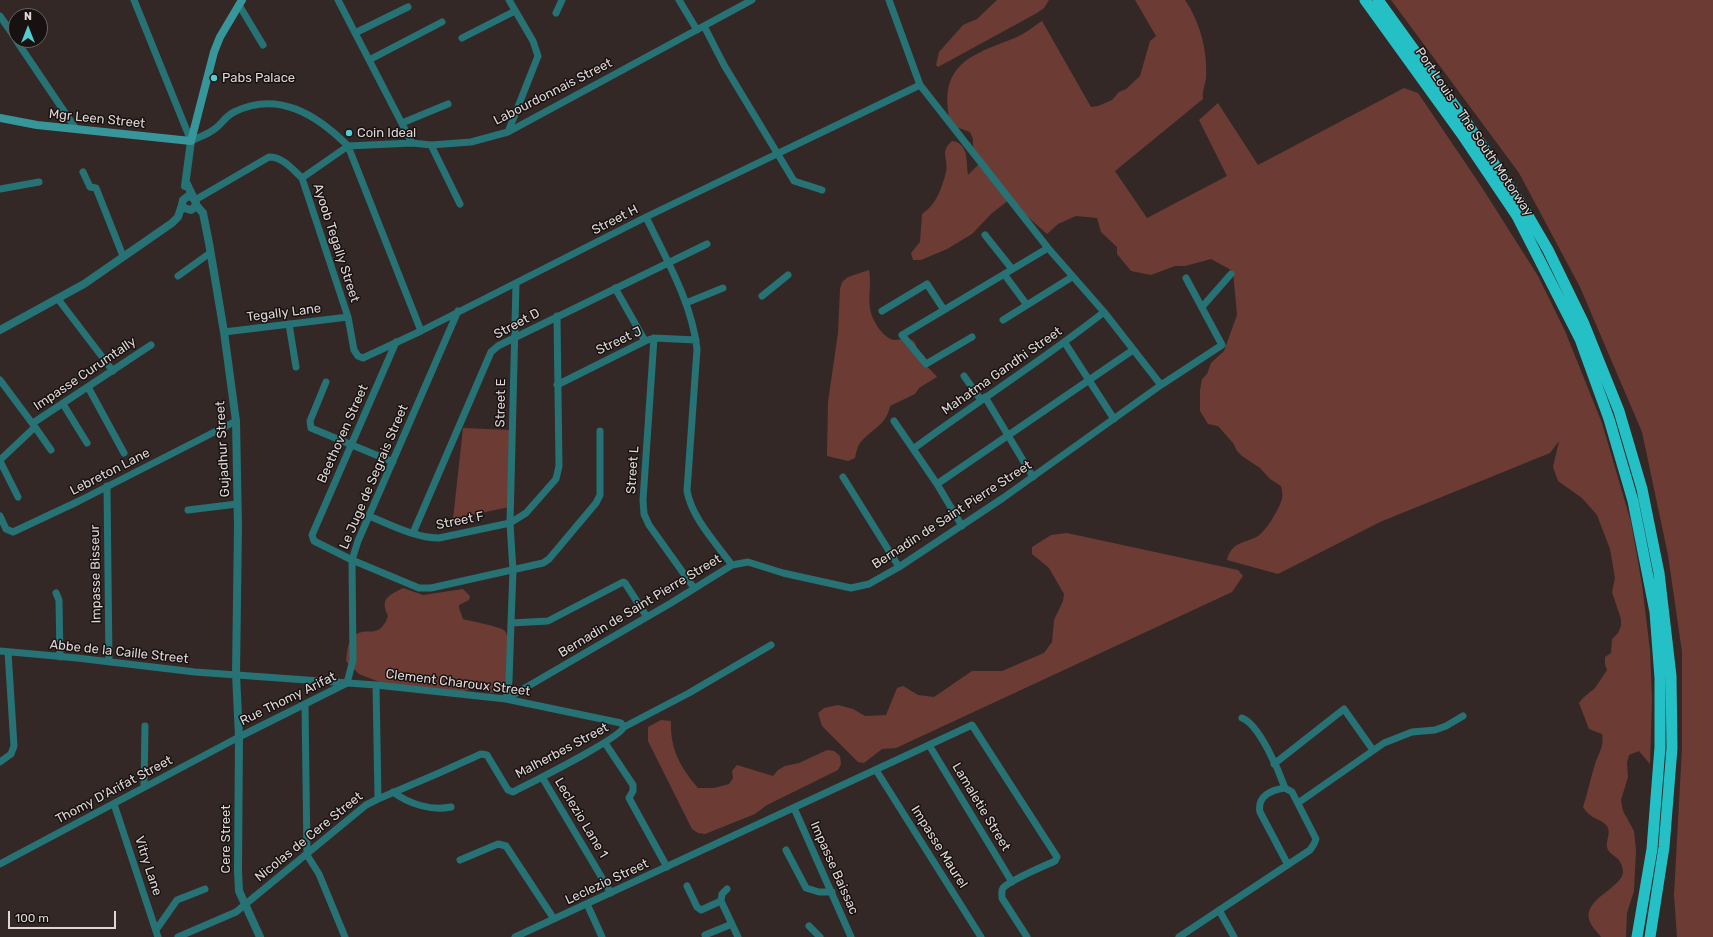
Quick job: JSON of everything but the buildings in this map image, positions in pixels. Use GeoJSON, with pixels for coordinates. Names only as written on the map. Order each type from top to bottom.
{"type":"FeatureCollection","features":[{"type":"Feature","properties":{"kind":"highway","name":"Port Louis – The South Motorway"},"geometry":{"type":"LineString","coordinates":[[1365,0],[1461,133],[1516,216],[1580,339],[1609,419],[1633,501],[1655,612],[1660,678],[1660,747],[1653,834],[1637,937]]}},
{"type":"Feature","properties":{"kind":"highway","name":"Port Louis – The South Motorway"},"geometry":{"type":"LineString","coordinates":[[1378,0],[1469,126],[1523,207],[1548,250],[1584,324],[1619,411],[1642,489],[1659,573],[1671,676],[1671,755],[1664,847],[1650,937]]}},
{"type":"Feature","properties":{"kind":"main road"},"geometry":{"type":"LineString","coordinates":[[192,141],[214,52],[220,37],[240,2]]}},
{"type":"Feature","properties":{"kind":"main road","name":"Mgr Leen Street"},"geometry":{"type":"LineString","coordinates":[[0,118],[22,123],[192,141]]}},
{"type":"Feature","properties":{"kind":"street"},"geometry":{"type":"LineString","coordinates":[[0,330],[84,284],[172,223],[178,217],[183,203],[192,141],[134,0]]}},
{"type":"Feature","properties":{"kind":"street"},"geometry":{"type":"LineString","coordinates":[[346,0],[339,2],[412,143]]}},
{"type":"Feature","properties":{"kind":"street"},"geometry":{"type":"LineString","coordinates":[[508,132],[538,56],[532,41],[509,0]]}},
{"type":"Feature","properties":{"kind":"street"},"geometry":{"type":"LineString","coordinates":[[556,13],[562,0]]}},
{"type":"Feature","properties":{"kind":"street"},"geometry":{"type":"LineString","coordinates":[[679,0],[701,28],[794,181],[822,190]]}},
{"type":"Feature","properties":{"kind":"street","name":"Labourdonnais Street"},"geometry":{"type":"LineString","coordinates":[[348,146],[412,143],[431,145],[471,142],[508,132],[752,0]]}},
{"type":"Feature","properties":{"kind":"street"},"geometry":{"type":"LineString","coordinates":[[889,0],[920,85],[1048,248],[1104,312],[1161,385]]}},
{"type":"Feature","properties":{"kind":"street"},"geometry":{"type":"LineString","coordinates":[[240,2],[263,45]]}},
{"type":"Feature","properties":{"kind":"street"},"geometry":{"type":"LineString","coordinates":[[355,33],[408,7]]}},
{"type":"Feature","properties":{"kind":"street"},"geometry":{"type":"LineString","coordinates":[[462,38],[515,11]]}},
{"type":"Feature","properties":{"kind":"street"},"geometry":{"type":"LineString","coordinates":[[0,16],[8,28]]}},
{"type":"Feature","properties":{"kind":"street"},"geometry":{"type":"LineString","coordinates":[[369,60],[442,22]]}},
{"type":"Feature","properties":{"kind":"street"},"geometry":{"type":"LineString","coordinates":[[21,48],[76,129]]}},
{"type":"Feature","properties":{"kind":"street","name":"Street H"},"geometry":{"type":"LineString","coordinates":[[348,317],[354,350],[358,356],[363,358],[421,331],[458,311],[516,284],[646,218],[920,85]]}},
{"type":"Feature","properties":{"kind":"street"},"geometry":{"type":"LineString","coordinates":[[192,141],[216,128],[233,112],[253,104],[265,102],[278,103],[317,120],[333,131],[348,146],[421,331]]}},
{"type":"Feature","properties":{"kind":"street"},"geometry":{"type":"LineString","coordinates":[[402,123],[448,104]]}},
{"type":"Feature","properties":{"kind":"street"},"geometry":{"type":"LineString","coordinates":[[431,145],[460,204]]}},
{"type":"Feature","properties":{"kind":"street"},"geometry":{"type":"LineString","coordinates":[[183,203],[184,208],[191,210],[195,201],[269,157],[282,160],[302,178],[348,146]]}},
{"type":"Feature","properties":{"kind":"street"},"geometry":{"type":"LineString","coordinates":[[83,172],[90,187],[96,188],[123,256]]}},
{"type":"Feature","properties":{"kind":"street","name":"Ayoob Tegally Street"},"geometry":{"type":"LineString","coordinates":[[302,178],[348,317]]}},
{"type":"Feature","properties":{"kind":"street"},"geometry":{"type":"LineString","coordinates":[[0,189],[39,182]]}},
{"type":"Feature","properties":{"kind":"street","name":"Gujadhur Street"},"geometry":{"type":"LineString","coordinates":[[186,182],[203,214],[224,332],[236,421],[238,504],[236,674],[239,737]]}},
{"type":"Feature","properties":{"kind":"street"},"geometry":{"type":"LineString","coordinates":[[183,203],[188,196],[195,201]]}},
{"type":"Feature","properties":{"kind":"street"},"geometry":{"type":"LineString","coordinates":[[646,218],[686,303],[696,340],[697,349],[687,490],[689,501],[696,515],[732,565]]}},
{"type":"Feature","properties":{"kind":"street"},"geometry":{"type":"LineString","coordinates":[[986,235],[1012,270]]}},
{"type":"Feature","properties":{"kind":"street","name":"Street D"},"geometry":{"type":"LineString","coordinates":[[413,533],[491,352],[498,346],[556,316],[707,244]]}},
{"type":"Feature","properties":{"kind":"street"},"geometry":{"type":"LineString","coordinates":[[972,337],[926,364],[902,335],[1048,248]]}},
{"type":"Feature","properties":{"kind":"street"},"geometry":{"type":"LineString","coordinates":[[178,276],[210,253]]}},
{"type":"Feature","properties":{"kind":"street"},"geometry":{"type":"LineString","coordinates":[[1004,274],[1027,305]]}},
{"type":"Feature","properties":{"kind":"street"},"geometry":{"type":"LineString","coordinates":[[1186,278],[1202,307],[1230,274]]}},
{"type":"Feature","properties":{"kind":"street"},"geometry":{"type":"LineString","coordinates":[[762,296],[788,275]]}},
{"type":"Feature","properties":{"kind":"street"},"geometry":{"type":"LineString","coordinates":[[1002,320],[1072,277]]}},
{"type":"Feature","properties":{"kind":"street","name":"Street E"},"geometry":{"type":"LineString","coordinates":[[506,699],[509,681],[512,623],[510,522],[516,284]]}},
{"type":"Feature","properties":{"kind":"street"},"geometry":{"type":"LineString","coordinates":[[882,311],[927,284],[944,310]]}},
{"type":"Feature","properties":{"kind":"street"},"geometry":{"type":"LineString","coordinates":[[615,288],[645,341]]}},
{"type":"Feature","properties":{"kind":"street"},"geometry":{"type":"LineString","coordinates":[[686,303],[722,288]]}},
{"type":"Feature","properties":{"kind":"street"},"geometry":{"type":"LineString","coordinates":[[58,299],[112,371]]}},
{"type":"Feature","properties":{"kind":"street","name":"Bernadin de Saint Pierre Street"},"geometry":{"type":"LineString","coordinates":[[506,699],[732,565],[748,562],[783,573],[851,588],[869,584],[962,526],[1161,385],[1222,345],[1202,307]]}},
{"type":"Feature","properties":{"kind":"street","name":"Le Juge de Segrais Street"},"geometry":{"type":"LineString","coordinates":[[347,683],[353,660],[352,560],[358,541],[458,311]]}},
{"type":"Feature","properties":{"kind":"street","name":"Mahatma Gandhi Street"},"geometry":{"type":"LineString","coordinates":[[913,449],[983,398],[1065,343],[1104,312]]}},
{"type":"Feature","properties":{"kind":"street","name":"Street F"},"geometry":{"type":"LineString","coordinates":[[369,516],[413,533],[431,538],[440,538],[510,522],[526,513],[556,478],[558,466],[556,316]]}},
{"type":"Feature","properties":{"kind":"street","name":"Tegally Lane"},"geometry":{"type":"LineString","coordinates":[[224,332],[348,317]]}},
{"type":"Feature","properties":{"kind":"street"},"geometry":{"type":"LineString","coordinates":[[289,324],[296,367]]}},
{"type":"Feature","properties":{"kind":"street","name":"Street J"},"geometry":{"type":"LineString","coordinates":[[557,385],[645,341],[654,338],[696,340]]}},
{"type":"Feature","properties":{"kind":"street","name":"Street L"},"geometry":{"type":"LineString","coordinates":[[654,338],[643,500],[644,514],[649,525],[694,588]]}},
{"type":"Feature","properties":{"kind":"street","name":"Beethoven Street"},"geometry":{"type":"LineString","coordinates":[[352,560],[314,541],[312,535],[396,342]]}},
{"type":"Feature","properties":{"kind":"street"},"geometry":{"type":"LineString","coordinates":[[1065,343],[1114,419]]}},
{"type":"Feature","properties":{"kind":"street","name":"Impasse Curumtally"},"geometry":{"type":"LineString","coordinates":[[34,425],[151,344]]}},
{"type":"Feature","properties":{"kind":"street"},"geometry":{"type":"LineString","coordinates":[[937,484],[1134,350]]}},
{"type":"Feature","properties":{"kind":"street"},"geometry":{"type":"LineString","coordinates":[[964,376],[983,398],[1033,477]]}},
{"type":"Feature","properties":{"kind":"street"},"geometry":{"type":"LineString","coordinates":[[0,380],[51,450]]}},
{"type":"Feature","properties":{"kind":"street"},"geometry":{"type":"LineString","coordinates":[[326,382],[310,425],[311,428],[393,462]]}},
{"type":"Feature","properties":{"kind":"street"},"geometry":{"type":"LineString","coordinates":[[88,387],[124,454]]}},
{"type":"Feature","properties":{"kind":"street"},"geometry":{"type":"LineString","coordinates":[[63,404],[87,443]]}},
{"type":"Feature","properties":{"kind":"street","name":"Lebreton Lane"},"geometry":{"type":"LineString","coordinates":[[0,516],[6,529],[13,532],[236,421]]}},
{"type":"Feature","properties":{"kind":"street"},"geometry":{"type":"LineString","coordinates":[[894,421],[937,484],[962,526]]}},
{"type":"Feature","properties":{"kind":"street"},"geometry":{"type":"LineString","coordinates":[[18,497],[0,461],[34,425]]}},
{"type":"Feature","properties":{"kind":"street"},"geometry":{"type":"LineString","coordinates":[[352,560],[419,588],[431,588],[543,563],[550,559],[596,504],[600,495],[600,431]]}},
{"type":"Feature","properties":{"kind":"street"},"geometry":{"type":"LineString","coordinates":[[843,477],[899,566]]}},
{"type":"Feature","properties":{"kind":"street","name":"Impasse Bisseur"},"geometry":{"type":"LineString","coordinates":[[107,486],[109,662]]}},
{"type":"Feature","properties":{"kind":"street"},"geometry":{"type":"LineString","coordinates":[[188,510],[238,504]]}},
{"type":"Feature","properties":{"kind":"street"},"geometry":{"type":"LineString","coordinates":[[512,623],[548,621],[623,582],[626,583],[647,616]]}},
{"type":"Feature","properties":{"kind":"street"},"geometry":{"type":"LineString","coordinates":[[56,592],[59,600],[60,657]]}},
{"type":"Feature","properties":{"kind":"street"},"geometry":{"type":"LineString","coordinates":[[624,727],[689,694],[771,645]]}},
{"type":"Feature","properties":{"kind":"street","name":"Abbe de la Caille Street"},"geometry":{"type":"LineString","coordinates":[[0,651],[195,672],[236,674]]}},
{"type":"Feature","properties":{"kind":"street"},"geometry":{"type":"LineString","coordinates":[[0,762],[11,754],[14,746],[8,652]]}},
{"type":"Feature","properties":{"kind":"street","name":"Clement Charoux Street"},"geometry":{"type":"LineString","coordinates":[[236,674],[376,685],[506,699],[621,723],[624,727]]}},
{"type":"Feature","properties":{"kind":"street","name":"Rue Thomy Arifat"},"geometry":{"type":"LineString","coordinates":[[239,737],[347,683]]}},
{"type":"Feature","properties":{"kind":"street"},"geometry":{"type":"LineString","coordinates":[[376,685],[378,799]]}},
{"type":"Feature","properties":{"kind":"street"},"geometry":{"type":"LineString","coordinates":[[305,705],[307,855],[319,874],[345,937]]}},
{"type":"Feature","properties":{"kind":"street"},"geometry":{"type":"LineString","coordinates":[[1274,764],[1344,709],[1373,750]]}},
{"type":"Feature","properties":{"kind":"street"},"geometry":{"type":"LineString","coordinates":[[1298,803],[1384,743],[1412,732],[1434,730],[1446,726],[1463,716]]}},
{"type":"Feature","properties":{"kind":"street"},"geometry":{"type":"LineString","coordinates":[[1179,937],[1310,850],[1316,839],[1292,792],[1286,788],[1252,725],[1242,718]]}},
{"type":"Feature","properties":{"kind":"street","name":"Leclezio Street"},"geometry":{"type":"LineString","coordinates":[[515,937],[972,725],[1056,855],[1055,861],[1012,882]]}},
{"type":"Feature","properties":{"kind":"street"},"geometry":{"type":"LineString","coordinates":[[144,787],[145,726]]}},
{"type":"Feature","properties":{"kind":"street","name":"Malherbes Street"},"geometry":{"type":"LineString","coordinates":[[508,790],[512,792],[605,743],[622,732],[624,727]]}},
{"type":"Feature","properties":{"kind":"street","name":"Thomy D'Arifat Street"},"geometry":{"type":"LineString","coordinates":[[0,864],[239,737]]}},
{"type":"Feature","properties":{"kind":"street","name":"Cere Street"},"geometry":{"type":"LineString","coordinates":[[239,737],[239,891],[260,937]]}},
{"type":"Feature","properties":{"kind":"street"},"geometry":{"type":"LineString","coordinates":[[605,743],[632,785],[632,791],[629,798],[667,867]]}},
{"type":"Feature","properties":{"kind":"street","name":"Lamaletie Street"},"geometry":{"type":"LineString","coordinates":[[929,745],[1012,882]]}},
{"type":"Feature","properties":{"kind":"street","name":"Nicolas de Cere Street"},"geometry":{"type":"LineString","coordinates":[[244,904],[307,855],[357,811],[393,792],[481,754],[487,755],[508,790]]}},
{"type":"Feature","properties":{"kind":"street","name":"Impasse Maurel"},"geometry":{"type":"LineString","coordinates":[[876,770],[981,937]]}},
{"type":"Feature","properties":{"kind":"street","name":"Leclezio Lane 1"},"geometry":{"type":"LineString","coordinates":[[542,777],[611,893]]}},
{"type":"Feature","properties":{"kind":"street"},"geometry":{"type":"LineString","coordinates":[[1286,788],[1278,789],[1263,797],[1258,805],[1260,812],[1288,865]]}},
{"type":"Feature","properties":{"kind":"street"},"geometry":{"type":"LineString","coordinates":[[393,792],[406,801],[431,808],[444,808],[451,806]]}},
{"type":"Feature","properties":{"kind":"street","name":"Vitry Lane"},"geometry":{"type":"LineString","coordinates":[[114,804],[157,933]]}},
{"type":"Feature","properties":{"kind":"street","name":"Impasse Baissac"},"geometry":{"type":"LineString","coordinates":[[794,808],[851,937]]}},
{"type":"Feature","properties":{"kind":"street"},"geometry":{"type":"LineString","coordinates":[[460,860],[498,844],[506,846],[554,919]]}},
{"type":"Feature","properties":{"kind":"street"},"geometry":{"type":"LineString","coordinates":[[786,850],[806,888],[819,892],[832,892]]}},
{"type":"Feature","properties":{"kind":"street"},"geometry":{"type":"LineString","coordinates":[[1012,882],[1003,888],[1002,898],[1027,937]]}},
{"type":"Feature","properties":{"kind":"street"},"geometry":{"type":"LineString","coordinates":[[687,886],[697,907],[701,910],[721,901]]}},
{"type":"Feature","properties":{"kind":"street"},"geometry":{"type":"LineString","coordinates":[[157,933],[174,902],[205,889]]}},
{"type":"Feature","properties":{"kind":"street"},"geometry":{"type":"LineString","coordinates":[[727,889],[722,894],[721,901],[738,937]]}},
{"type":"Feature","properties":{"kind":"street"},"geometry":{"type":"LineString","coordinates":[[178,937],[236,912],[244,904]]}},
{"type":"Feature","properties":{"kind":"street"},"geometry":{"type":"LineString","coordinates":[[587,904],[602,937]]}},
{"type":"Feature","properties":{"kind":"street"},"geometry":{"type":"LineString","coordinates":[[1219,910],[1234,937]]}},
{"type":"Feature","properties":{"kind":"street"},"geometry":{"type":"LineString","coordinates":[[705,935],[732,924]]}},
{"type":"Feature","properties":{"kind":"street"},"geometry":{"type":"LineString","coordinates":[[809,926],[820,937]]}},
{"type":"Feature","properties":{"kind":"shaded area"},"geometry":{"type":"Polygon","coordinates":[[[997,0],[1049,0],[1044,8],[1037,13],[938,67],[936,65],[939,52],[963,25],[977,19],[997,0]]]}},
{"type":"Feature","properties":{"kind":"shaded area"},"geometry":{"type":"Polygon","coordinates":[[[1135,0],[1185,0],[1199,27],[1206,58],[1206,78],[1203,99],[1115,171],[1147,218],[1227,176],[1199,120],[1218,103],[1258,165],[1404,88],[1418,93],[1481,186],[1538,276],[1565,331],[1602,423],[1631,522],[1642,585],[1650,650],[1652,699],[1650,764],[1639,751],[1629,755],[1627,763],[1628,777],[1621,800],[1623,811],[1634,831],[1636,850],[1634,891],[1627,913],[1626,937],[1601,937],[1589,919],[1589,912],[1592,905],[1622,877],[1623,871],[1619,860],[1608,850],[1607,844],[1609,832],[1607,826],[1589,814],[1583,807],[1601,748],[1602,734],[1589,729],[1579,703],[1595,688],[1607,670],[1605,657],[1611,653],[1612,639],[1618,633],[1621,626],[1621,619],[1612,592],[1615,578],[1610,549],[1597,515],[1582,498],[1558,481],[1553,467],[1559,441],[1550,453],[1380,522],[1278,574],[1227,560],[1229,554],[1235,546],[1253,539],[1265,529],[1282,499],[1281,486],[1270,479],[1260,468],[1242,456],[1218,426],[1208,424],[1200,411],[1200,390],[1202,379],[1207,374],[1211,363],[1224,351],[1237,315],[1233,271],[1211,259],[1185,266],[1175,266],[1151,275],[1131,271],[1117,254],[1117,247],[1101,232],[1097,218],[1076,216],[1058,224],[1047,234],[1009,200],[992,213],[972,234],[947,249],[921,260],[913,260],[911,253],[920,242],[922,214],[935,201],[946,172],[947,167],[945,152],[948,145],[952,141],[957,142],[964,149],[967,159],[968,175],[978,165],[973,152],[973,139],[970,132],[950,125],[947,104],[948,87],[961,65],[978,53],[1020,35],[1042,21],[1091,107],[1098,106],[1112,100],[1119,92],[1126,89],[1140,76],[1150,41],[1156,36],[1135,0]]]}},
{"type":"Feature","properties":{"kind":"shaded area"},"geometry":{"type":"Polygon","coordinates":[[[1391,0],[1713,0],[1713,937],[1677,937],[1674,895],[1682,748],[1682,652],[1668,555],[1642,432],[1580,287],[1519,173],[1391,0]]]}},
{"type":"Feature","properties":{"kind":"shaded area"},"geometry":{"type":"Polygon","coordinates":[[[869,270],[870,308],[872,317],[877,326],[883,334],[891,339],[908,339],[913,341],[925,364],[937,377],[919,388],[915,394],[890,406],[882,423],[864,438],[857,448],[855,458],[848,461],[827,456],[828,402],[838,333],[840,289],[842,282],[848,277],[869,270]]]}},
{"type":"Feature","properties":{"kind":"shaded area"},"geometry":{"type":"Polygon","coordinates":[[[463,428],[510,430],[509,507],[453,519],[463,428]]]}},
{"type":"Feature","properties":{"kind":"shaded area"},"geometry":{"type":"Polygon","coordinates":[[[1067,533],[1238,570],[1243,576],[1232,592],[896,748],[882,749],[864,763],[858,762],[822,726],[818,713],[824,708],[838,705],[853,709],[865,716],[886,715],[897,688],[903,686],[918,695],[934,697],[972,671],[1002,671],[1044,653],[1052,642],[1054,620],[1063,601],[1064,594],[1049,568],[1032,554],[1032,547],[1051,535],[1067,533]]]}},
{"type":"Feature","properties":{"kind":"shaded area"},"geometry":{"type":"Polygon","coordinates":[[[403,588],[423,595],[463,589],[470,596],[469,600],[459,605],[463,619],[503,629],[507,634],[509,646],[509,668],[508,677],[504,684],[493,693],[475,689],[463,691],[453,696],[387,685],[359,674],[346,661],[351,639],[358,633],[376,631],[380,628],[388,616],[385,601],[393,593],[403,588]]]}},
{"type":"Feature","properties":{"kind":"shaded area"},"geometry":{"type":"Polygon","coordinates":[[[661,720],[671,721],[672,740],[677,757],[686,773],[698,788],[714,788],[729,784],[733,778],[732,771],[737,765],[773,776],[778,770],[785,766],[799,763],[827,750],[834,751],[840,756],[841,764],[838,770],[767,805],[755,814],[705,834],[698,833],[692,829],[648,741],[648,727],[661,720]]]}},
{"type":"Feature","properties":{"kind":"place","name":"Pabs Palace"},"geometry":{"type":"Point","coordinates":[214,78]}},
{"type":"Feature","properties":{"kind":"place","name":"Coin Ideal"},"geometry":{"type":"Point","coordinates":[349,133]}}]}
